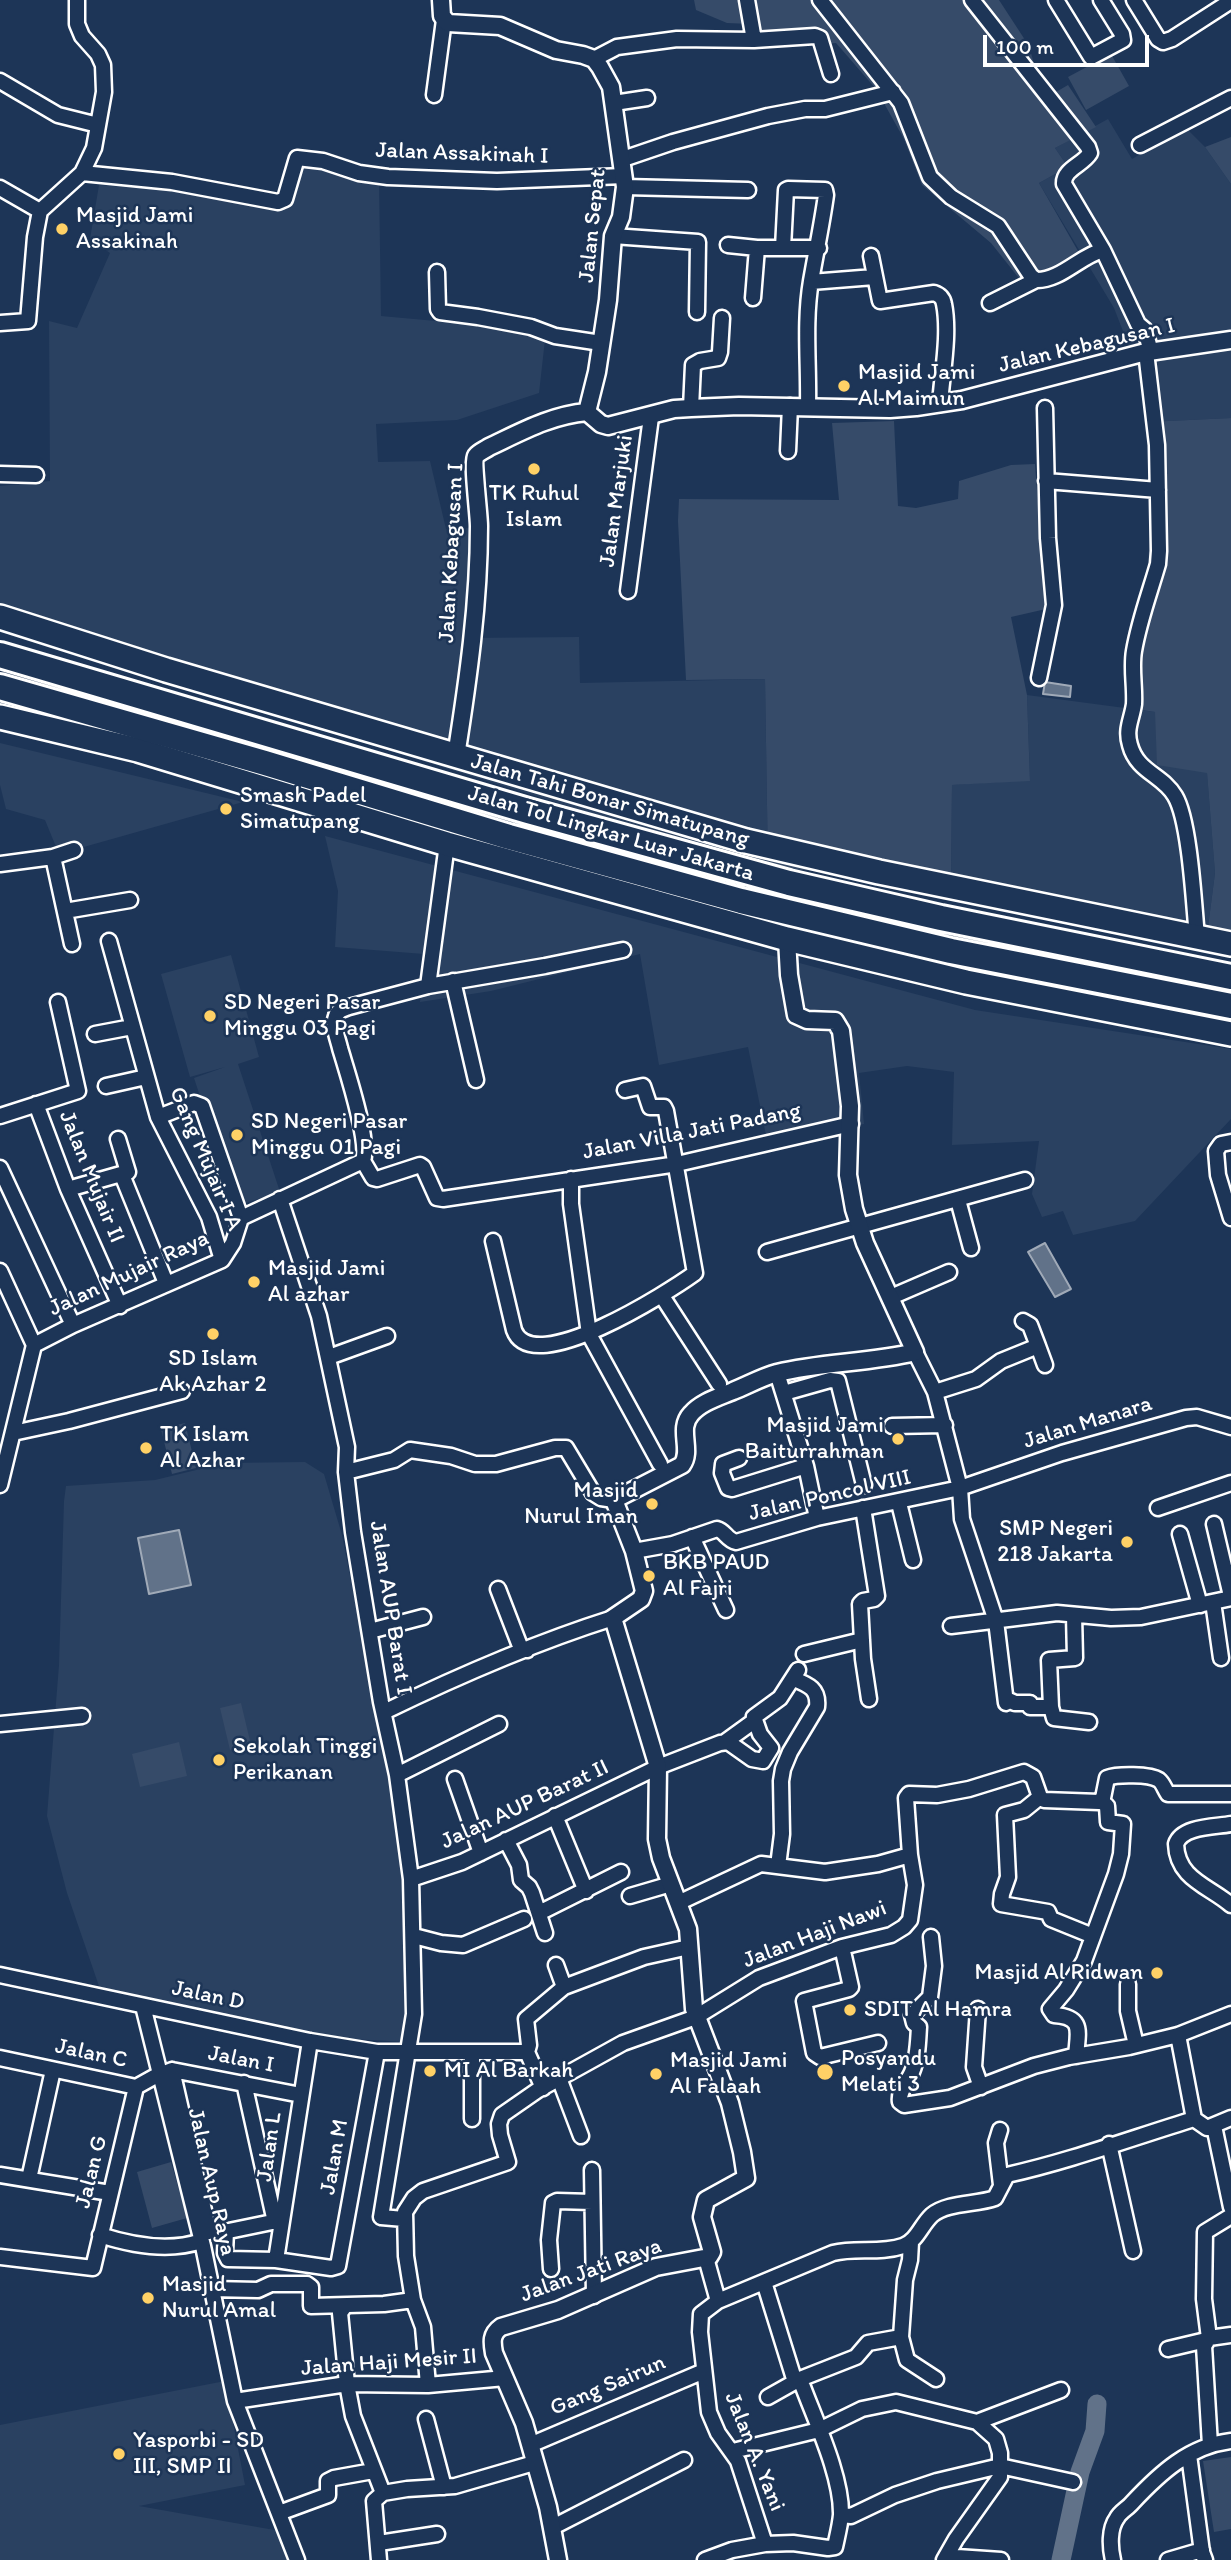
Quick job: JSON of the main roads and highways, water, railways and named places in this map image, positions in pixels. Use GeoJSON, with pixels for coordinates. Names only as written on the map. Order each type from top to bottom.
{"type":"FeatureCollection","features":[{"type":"Feature","properties":{"kind":"highway","name":"Jalan Tahi Bonar Simatupang"},"geometry":{"type":"LineString","coordinates":[[0,617],[746,841],[1231,944]]}},
{"type":"Feature","properties":{"kind":"highway"},"geometry":{"type":"LineString","coordinates":[[0,637],[122,680],[263,724],[274,729],[280,737]]}},
{"type":"Feature","properties":{"kind":"highway","name":"Jalan Tol Lingkar Luar Jakarta"},"geometry":{"type":"LineString","coordinates":[[0,655],[516,808],[789,883],[941,918],[1231,977]]}},
{"type":"Feature","properties":{"kind":"highway","name":"Jalan Tol Lingkar Luar Jakarta"},"geometry":{"type":"LineString","coordinates":[[0,687],[509,837],[741,901],[951,951],[1231,1006]]}},
{"type":"Feature","properties":{"kind":"highway"},"geometry":{"type":"LineString","coordinates":[[0,702],[193,751],[219,750]]}},
{"type":"Feature","properties":{"kind":"highway"},"geometry":{"type":"LineString","coordinates":[[0,717],[138,750],[447,844],[787,939],[966,982],[1231,1034]]}},
{"type":"Feature","properties":{"kind":"waterway"},"geometry":{"type":"LineString","coordinates":[[1061,2560],[1080,2472],[1095,2431],[1097,2404]]}},
{"type":"Feature","properties":{"kind":"place","name":"Masjid Jami Assakinah"},"geometry":{"type":"Point","coordinates":[62,229]}},
{"type":"Feature","properties":{"kind":"place","name":"Masjid Jami Al Maimun"},"geometry":{"type":"Point","coordinates":[844,386]}},
{"type":"Feature","properties":{"kind":"place","name":"TK Ruhul Islam"},"geometry":{"type":"Point","coordinates":[534,469]}},
{"type":"Feature","properties":{"kind":"place","name":"Smash Padel Simatupang"},"geometry":{"type":"Point","coordinates":[226,809]}},
{"type":"Feature","properties":{"kind":"place","name":"SD Negeri Pasar Minggu 03 Pagi"},"geometry":{"type":"Point","coordinates":[210,1016]}},
{"type":"Feature","properties":{"kind":"place","name":"SD Negeri Pasar Minggu 01 Pagi"},"geometry":{"type":"Point","coordinates":[237,1135]}},
{"type":"Feature","properties":{"kind":"place","name":"Masjid Jami Al azhar"},"geometry":{"type":"Point","coordinates":[254,1282]}},
{"type":"Feature","properties":{"kind":"place","name":"SD Islam Ak Azhar 2"},"geometry":{"type":"Point","coordinates":[213,1334]}},
{"type":"Feature","properties":{"kind":"place","name":"Masjid Jami Baiturrahman"},"geometry":{"type":"Point","coordinates":[898,1439]}},
{"type":"Feature","properties":{"kind":"place","name":"TK Islam Al Azhar"},"geometry":{"type":"Point","coordinates":[146,1448]}},
{"type":"Feature","properties":{"kind":"place","name":"Masjid Nurul Iman"},"geometry":{"type":"Point","coordinates":[652,1504]}},
{"type":"Feature","properties":{"kind":"place","name":"SMP Negeri 218 Jakarta"},"geometry":{"type":"Point","coordinates":[1127,1542]}},
{"type":"Feature","properties":{"kind":"place","name":"BKB PAUD Al Fajri"},"geometry":{"type":"Point","coordinates":[649,1576]}},
{"type":"Feature","properties":{"kind":"place","name":"Sekolah Tinggi Perikanan"},"geometry":{"type":"Point","coordinates":[219,1760]}},
{"type":"Feature","properties":{"kind":"place","name":"Masjid Al Ridwan"},"geometry":{"type":"Point","coordinates":[1157,1973]}},
{"type":"Feature","properties":{"kind":"place","name":"SDIT Al Hamra"},"geometry":{"type":"Point","coordinates":[850,2010]}},
{"type":"Feature","properties":{"kind":"place","name":"MI Al Barkah"},"geometry":{"type":"Point","coordinates":[430,2071]}},
{"type":"Feature","properties":{"kind":"place","name":"Posyandu Melati 3"},"geometry":{"type":"Point","coordinates":[825,2072]}},
{"type":"Feature","properties":{"kind":"place","name":"Masjid Jami Al Falaah"},"geometry":{"type":"Point","coordinates":[656,2074]}},
{"type":"Feature","properties":{"kind":"place","name":"Masjid Nurul Amal"},"geometry":{"type":"Point","coordinates":[148,2298]}},
{"type":"Feature","properties":{"kind":"place","name":"Yasporbi - SD III, SMP II"},"geometry":{"type":"Point","coordinates":[119,2454]}}]}
